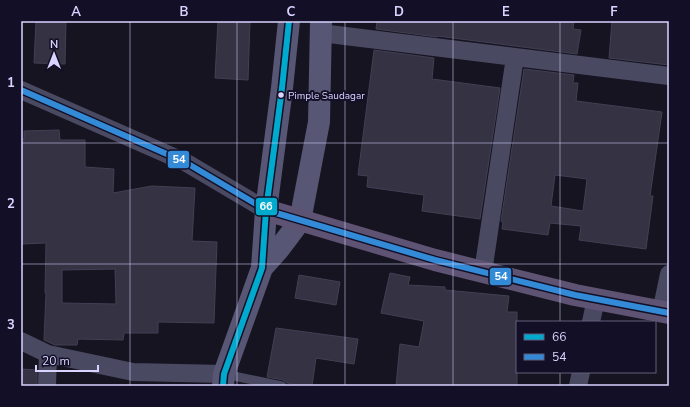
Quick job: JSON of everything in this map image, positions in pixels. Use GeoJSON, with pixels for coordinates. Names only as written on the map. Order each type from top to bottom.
{"type":"FeatureCollection","features":[{"type":"Feature","properties":{"kind":"main road"},"geometry":{"type":"LineString","coordinates":[[223,380],[262,268],[266,210],[289,21]]}},
{"type":"Feature","properties":{"kind":"main road"},"geometry":{"type":"LineString","coordinates":[[262,268],[279,249],[300,221],[319,122],[321,27]]}},
{"type":"Feature","properties":{"kind":"main road"},"geometry":{"type":"LineString","coordinates":[[266,210],[435,260],[596,299],[665,312]]}},
{"type":"Feature","properties":{"kind":"street"},"geometry":{"type":"LineString","coordinates":[[321,27],[515,57],[669,76]]}},
{"type":"Feature","properties":{"kind":"street"},"geometry":{"type":"LineString","coordinates":[[483,272],[515,57]]}},
{"type":"Feature","properties":{"kind":"street"},"geometry":{"type":"LineString","coordinates":[[21,90],[179,159],[266,210]]}},
{"type":"Feature","properties":{"kind":"street"},"geometry":{"type":"LineString","coordinates":[[665,312],[669,274]]}},
{"type":"Feature","properties":{"kind":"street"},"geometry":{"type":"LineString","coordinates":[[591,321],[596,299]]}},
{"type":"Feature","properties":{"kind":"street"},"geometry":{"type":"LineString","coordinates":[[21,341],[48,354],[132,379],[223,380]]}},
{"type":"Feature","properties":{"kind":"street"},"geometry":{"type":"LineString","coordinates":[[47,386],[48,354]]}},
{"type":"Feature","properties":{"kind":"street"},"geometry":{"type":"LineString","coordinates":[[578,386],[581,373]]}},
{"type":"Feature","properties":{"kind":"lane"},"geometry":{"type":"LineString","coordinates":[[223,380],[282,386]]}},
{"type":"Feature","properties":{"kind":"building"},"geometry":{"type":"Polygon","coordinates":[[[36,21],[66,21],[65,64],[34,63],[36,21]]]}},
{"type":"Feature","properties":{"kind":"building"},"geometry":{"type":"Polygon","coordinates":[[[218,21],[250,21],[248,80],[215,78],[218,21]]]}},
{"type":"Feature","properties":{"kind":"building"},"geometry":{"type":"Polygon","coordinates":[[[377,21],[574,21],[573,29],[581,30],[577,54],[376,29],[377,21]]]}},
{"type":"Feature","properties":{"kind":"building"},"geometry":{"type":"Polygon","coordinates":[[[612,21],[669,21],[669,65],[609,58],[612,21]]]}},
{"type":"Feature","properties":{"kind":"building"},"geometry":{"type":"Polygon","coordinates":[[[374,50],[434,58],[432,79],[500,88],[480,219],[422,211],[424,195],[367,187],[368,176],[358,175],[374,50]]]}},
{"type":"Feature","properties":{"kind":"building"},"geometry":{"type":"Polygon","coordinates":[[[524,69],[574,75],[573,83],[578,83],[576,101],[662,112],[650,196],[653,196],[646,249],[579,240],[581,226],[550,223],[548,235],[502,229],[503,222],[501,221],[524,69]],[[555,175],[551,206],[583,211],[587,179],[555,175]]]}},
{"type":"Feature","properties":{"kind":"building"},"geometry":{"type":"Polygon","coordinates":[[[59,130],[60,140],[85,140],[85,167],[114,169],[113,193],[152,186],[195,188],[192,241],[217,242],[214,323],[158,322],[158,333],[124,333],[123,340],[78,339],[77,345],[55,345],[44,340],[46,243],[21,244],[21,139],[24,139],[24,131],[59,130]],[[115,269],[62,270],[62,303],[116,304],[115,269]]]}},
{"type":"Feature","properties":{"kind":"building"},"geometry":{"type":"Polygon","coordinates":[[[390,273],[410,277],[408,285],[445,287],[445,290],[509,296],[507,312],[517,312],[517,386],[396,386],[400,344],[419,347],[424,321],[381,313],[390,273]]]}},
{"type":"Feature","properties":{"kind":"building"},"geometry":{"type":"Polygon","coordinates":[[[299,275],[340,282],[336,305],[295,298],[299,275]]]}},
{"type":"Feature","properties":{"kind":"building"},"geometry":{"type":"Polygon","coordinates":[[[276,328],[358,339],[354,364],[316,358],[312,386],[287,383],[283,380],[267,377],[276,328]]]}},
{"type":"Feature","properties":{"kind":"building"},"geometry":{"type":"Polygon","coordinates":[[[21,369],[37,370],[37,386],[21,386],[21,369]]]}},
{"type":"Feature","properties":{"kind":"transit line","name":"66"},"geometry":{"type":"LineString","coordinates":[[223,386],[224,374],[262,268],[266,210],[289,21]]}},
{"type":"Feature","properties":{"kind":"transit line","name":"54"},"geometry":{"type":"LineString","coordinates":[[21,90],[185,162],[266,210],[435,260],[575,295],[669,313]]}},
{"type":"Feature","properties":{"kind":"place","name":"Pimple Saudagar"},"geometry":{"type":"Point","coordinates":[281,95]}}]}
